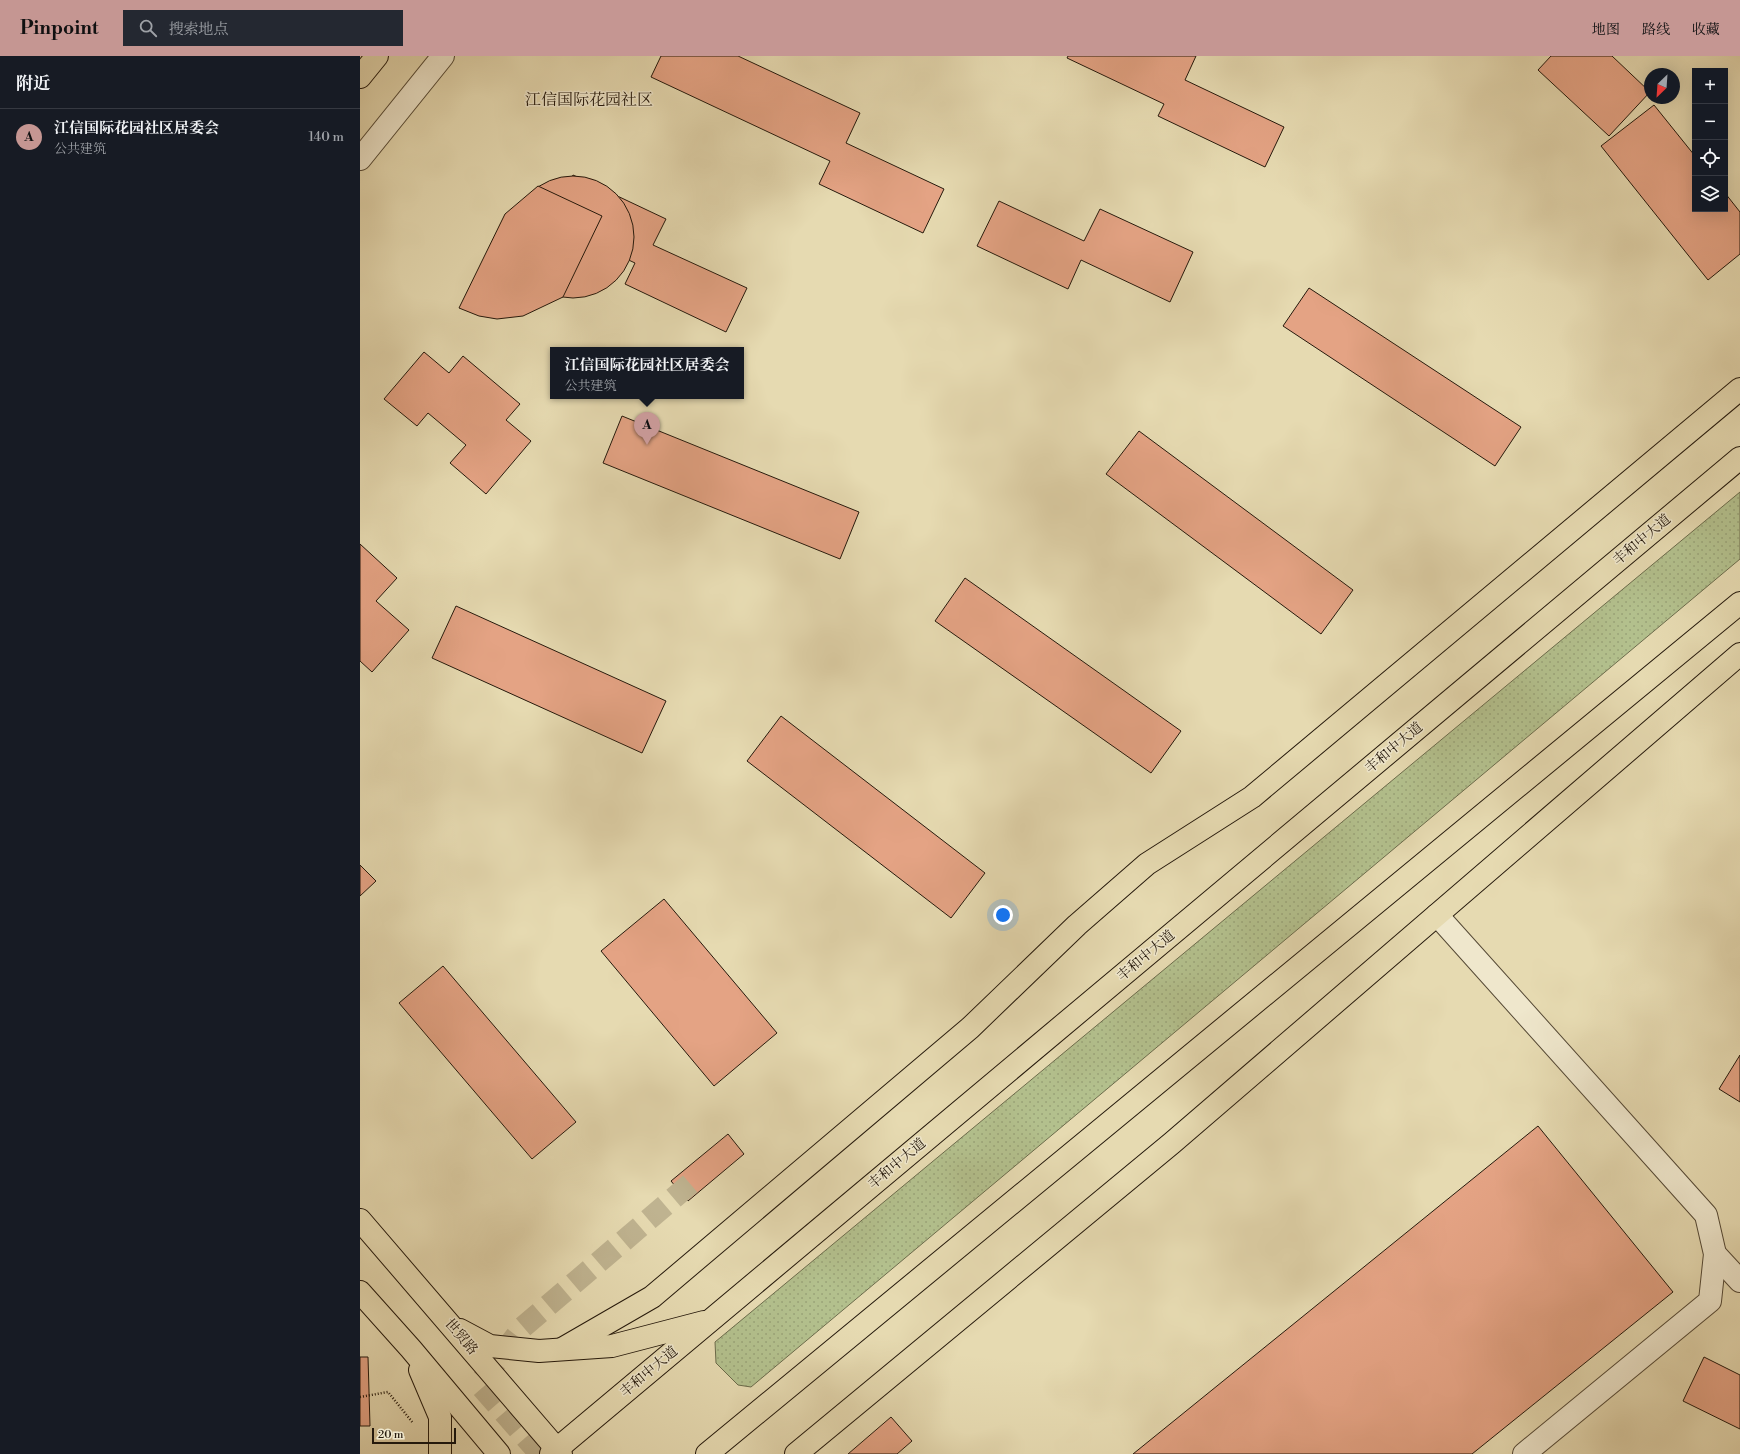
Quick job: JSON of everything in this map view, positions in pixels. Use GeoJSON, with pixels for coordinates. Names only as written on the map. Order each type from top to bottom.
{"type":"FeatureCollection","features":[{"type":"Feature","properties":{"kind":"main road"},"geometry":{"type":"LineString","coordinates":[[360,77],[377,56]]}},
{"type":"Feature","properties":{"kind":"main road"},"geometry":{"type":"LineString","coordinates":[[562,1350],[652,1297],[970,1028],[1077,925],[1147,864],[1252,797],[1740,389]]}},
{"type":"Feature","properties":{"kind":"main road","name":"丰和中大道"},"geometry":{"type":"LineString","coordinates":[[557,1452],[711,1320],[1740,458]]}},
{"type":"Feature","properties":{"kind":"main road"},"geometry":{"type":"LineString","coordinates":[[707,1454],[1740,603]]}},
{"type":"Feature","properties":{"kind":"main road"},"geometry":{"type":"LineString","coordinates":[[796,1454],[1172,1143],[1740,654]]}},
{"type":"Feature","properties":{"kind":"main road","name":"世贸路"},"geometry":{"type":"LineString","coordinates":[[360,1220],[557,1452]]}},
{"type":"Feature","properties":{"kind":"main road"},"geometry":{"type":"LineString","coordinates":[[360,1292],[411,1349],[499,1454]]}},
{"type":"Feature","properties":{"kind":"main road"},"geometry":{"type":"LineString","coordinates":[[449,1324],[490,1346],[539,1351],[612,1346],[711,1320]]}},
{"type":"Feature","properties":{"kind":"main road"},"geometry":{"type":"LineString","coordinates":[[411,1349],[440,1417],[440,1454]]}},
{"type":"Feature","properties":{"kind":"street"},"geometry":{"type":"LineString","coordinates":[[360,158],[443,56]]}},
{"type":"Feature","properties":{"kind":"street"},"geometry":{"type":"LineString","coordinates":[[1437,915],[1706,1215],[1715,1254],[1710,1301],[1524,1454]]}},
{"type":"Feature","properties":{"kind":"street"},"geometry":{"type":"LineString","coordinates":[[1715,1254],[1740,1281]]}},
{"type":"Feature","properties":{"kind":"path"},"geometry":{"type":"LineString","coordinates":[[360,1397],[388,1392],[418,1429]]}},
{"type":"Feature","properties":{"kind":"green space"},"geometry":{"type":"Polygon","coordinates":[[[1740,492],[1740,559],[751,1387],[738,1385],[716,1363],[715,1342],[1740,492]]]}},
{"type":"Feature","properties":{"kind":"building"},"geometry":{"type":"Polygon","coordinates":[[[661,56],[738,56],[860,113],[846,143],[944,189],[923,233],[819,184],[830,161],[651,77],[661,56]]]}},
{"type":"Feature","properties":{"kind":"building"},"geometry":{"type":"Polygon","coordinates":[[[1068,56],[1196,56],[1185,80],[1284,127],[1265,167],[1158,116],[1164,104],[1067,58],[1068,56]]]}},
{"type":"Feature","properties":{"kind":"building"},"geometry":{"type":"Polygon","coordinates":[[[1551,56],[1612,56],[1644,86],[1644,98],[1609,136],[1538,70],[1551,56]]]}},
{"type":"Feature","properties":{"kind":"building"},"geometry":{"type":"Polygon","coordinates":[[[1654,105],[1692,152],[1692,212],[1728,212],[1728,197],[1740,212],[1740,254],[1708,280],[1601,146],[1654,105]]]}},
{"type":"Feature","properties":{"kind":"building"},"geometry":{"type":"Polygon","coordinates":[[[573,175],[666,219],[653,245],[747,288],[726,332],[625,284],[635,263],[550,223],[573,175]]]}},
{"type":"Feature","properties":{"kind":"building"},"geometry":{"type":"Polygon","coordinates":[[[573,176],[585,177],[596,181],[607,186],[616,194],[624,203],[629,214],[633,225],[633,249],[629,260],[624,271],[616,280],[607,288],[596,293],[585,297],[573,298],[561,297],[550,293],[539,288],[530,280],[522,271],[517,260],[513,249],[512,237],[513,225],[517,214],[522,203],[530,194],[539,186],[550,181],[561,177],[573,176]]]}},
{"type":"Feature","properties":{"kind":"building"},"geometry":{"type":"Polygon","coordinates":[[[538,186],[602,216],[563,297],[523,316],[497,319],[479,316],[459,308],[505,214],[538,186]]]}},
{"type":"Feature","properties":{"kind":"building"},"geometry":{"type":"Polygon","coordinates":[[[999,201],[1084,241],[1100,209],[1193,252],[1170,302],[1081,260],[1068,289],[977,246],[999,201]]]}},
{"type":"Feature","properties":{"kind":"building"},"geometry":{"type":"Polygon","coordinates":[[[1309,288],[1521,427],[1495,466],[1283,326],[1309,288]]]}},
{"type":"Feature","properties":{"kind":"building"},"geometry":{"type":"Polygon","coordinates":[[[424,352],[449,373],[463,356],[520,404],[506,420],[531,441],[486,494],[450,463],[466,445],[428,413],[417,426],[384,399],[424,352]]]}},
{"type":"Feature","properties":{"kind":"building"},"geometry":{"type":"Polygon","coordinates":[[[622,416],[859,512],[840,559],[603,463],[622,416]]]}},
{"type":"Feature","properties":{"kind":"building"},"geometry":{"type":"Polygon","coordinates":[[[1139,431],[1353,590],[1321,634],[1106,474],[1139,431]]]}},
{"type":"Feature","properties":{"kind":"building"},"geometry":{"type":"Polygon","coordinates":[[[360,544],[397,578],[376,601],[409,630],[372,672],[360,661],[360,544]]]}},
{"type":"Feature","properties":{"kind":"building"},"geometry":{"type":"Polygon","coordinates":[[[965,578],[1181,731],[1151,773],[935,621],[965,578]]]}},
{"type":"Feature","properties":{"kind":"building"},"geometry":{"type":"Polygon","coordinates":[[[456,606],[666,701],[642,753],[432,658],[456,606]]]}},
{"type":"Feature","properties":{"kind":"building"},"geometry":{"type":"Polygon","coordinates":[[[781,716],[985,873],[951,918],[747,761],[781,716]]]}},
{"type":"Feature","properties":{"kind":"building"},"geometry":{"type":"Polygon","coordinates":[[[360,865],[376,881],[360,896],[360,865]]]}},
{"type":"Feature","properties":{"kind":"building"},"geometry":{"type":"Polygon","coordinates":[[[664,899],[777,1033],[714,1086],[601,951],[664,899]]]}},
{"type":"Feature","properties":{"kind":"building"},"geometry":{"type":"Polygon","coordinates":[[[443,966],[576,1122],[532,1159],[399,1003],[443,966]]]}},
{"type":"Feature","properties":{"kind":"building"},"geometry":{"type":"Polygon","coordinates":[[[1740,1055],[1740,1102],[1719,1089],[1740,1055]]]}},
{"type":"Feature","properties":{"kind":"building"},"geometry":{"type":"Polygon","coordinates":[[[1538,1126],[1673,1292],[1472,1454],[1133,1454],[1538,1126]]]}},
{"type":"Feature","properties":{"kind":"building"},"geometry":{"type":"Polygon","coordinates":[[[728,1134],[744,1154],[688,1201],[671,1181],[728,1134]]]}},
{"type":"Feature","properties":{"kind":"building"},"geometry":{"type":"Polygon","coordinates":[[[360,1357],[368,1357],[370,1426],[360,1426],[360,1357]]]}},
{"type":"Feature","properties":{"kind":"building"},"geometry":{"type":"Polygon","coordinates":[[[1704,1357],[1740,1375],[1740,1429],[1683,1401],[1704,1357]]]}},
{"type":"Feature","properties":{"kind":"building"},"geometry":{"type":"Polygon","coordinates":[[[891,1417],[912,1441],[897,1454],[848,1454],[891,1417]]]}},
{"type":"Feature","properties":{"kind":"tunnel"},"geometry":{"type":"LineString","coordinates":[[540,1454],[479,1384],[523,1327],[697,1178]]}},
{"type":"Feature","properties":{"kind":"place","name":"江信国际花园社区居委会"},"geometry":{"type":"Point","coordinates":[647,445]}},
{"type":"Feature","properties":{"kind":"district","name":"江信国际花园社区"},"geometry":{"type":"Point","coordinates":[589,100]}}]}
